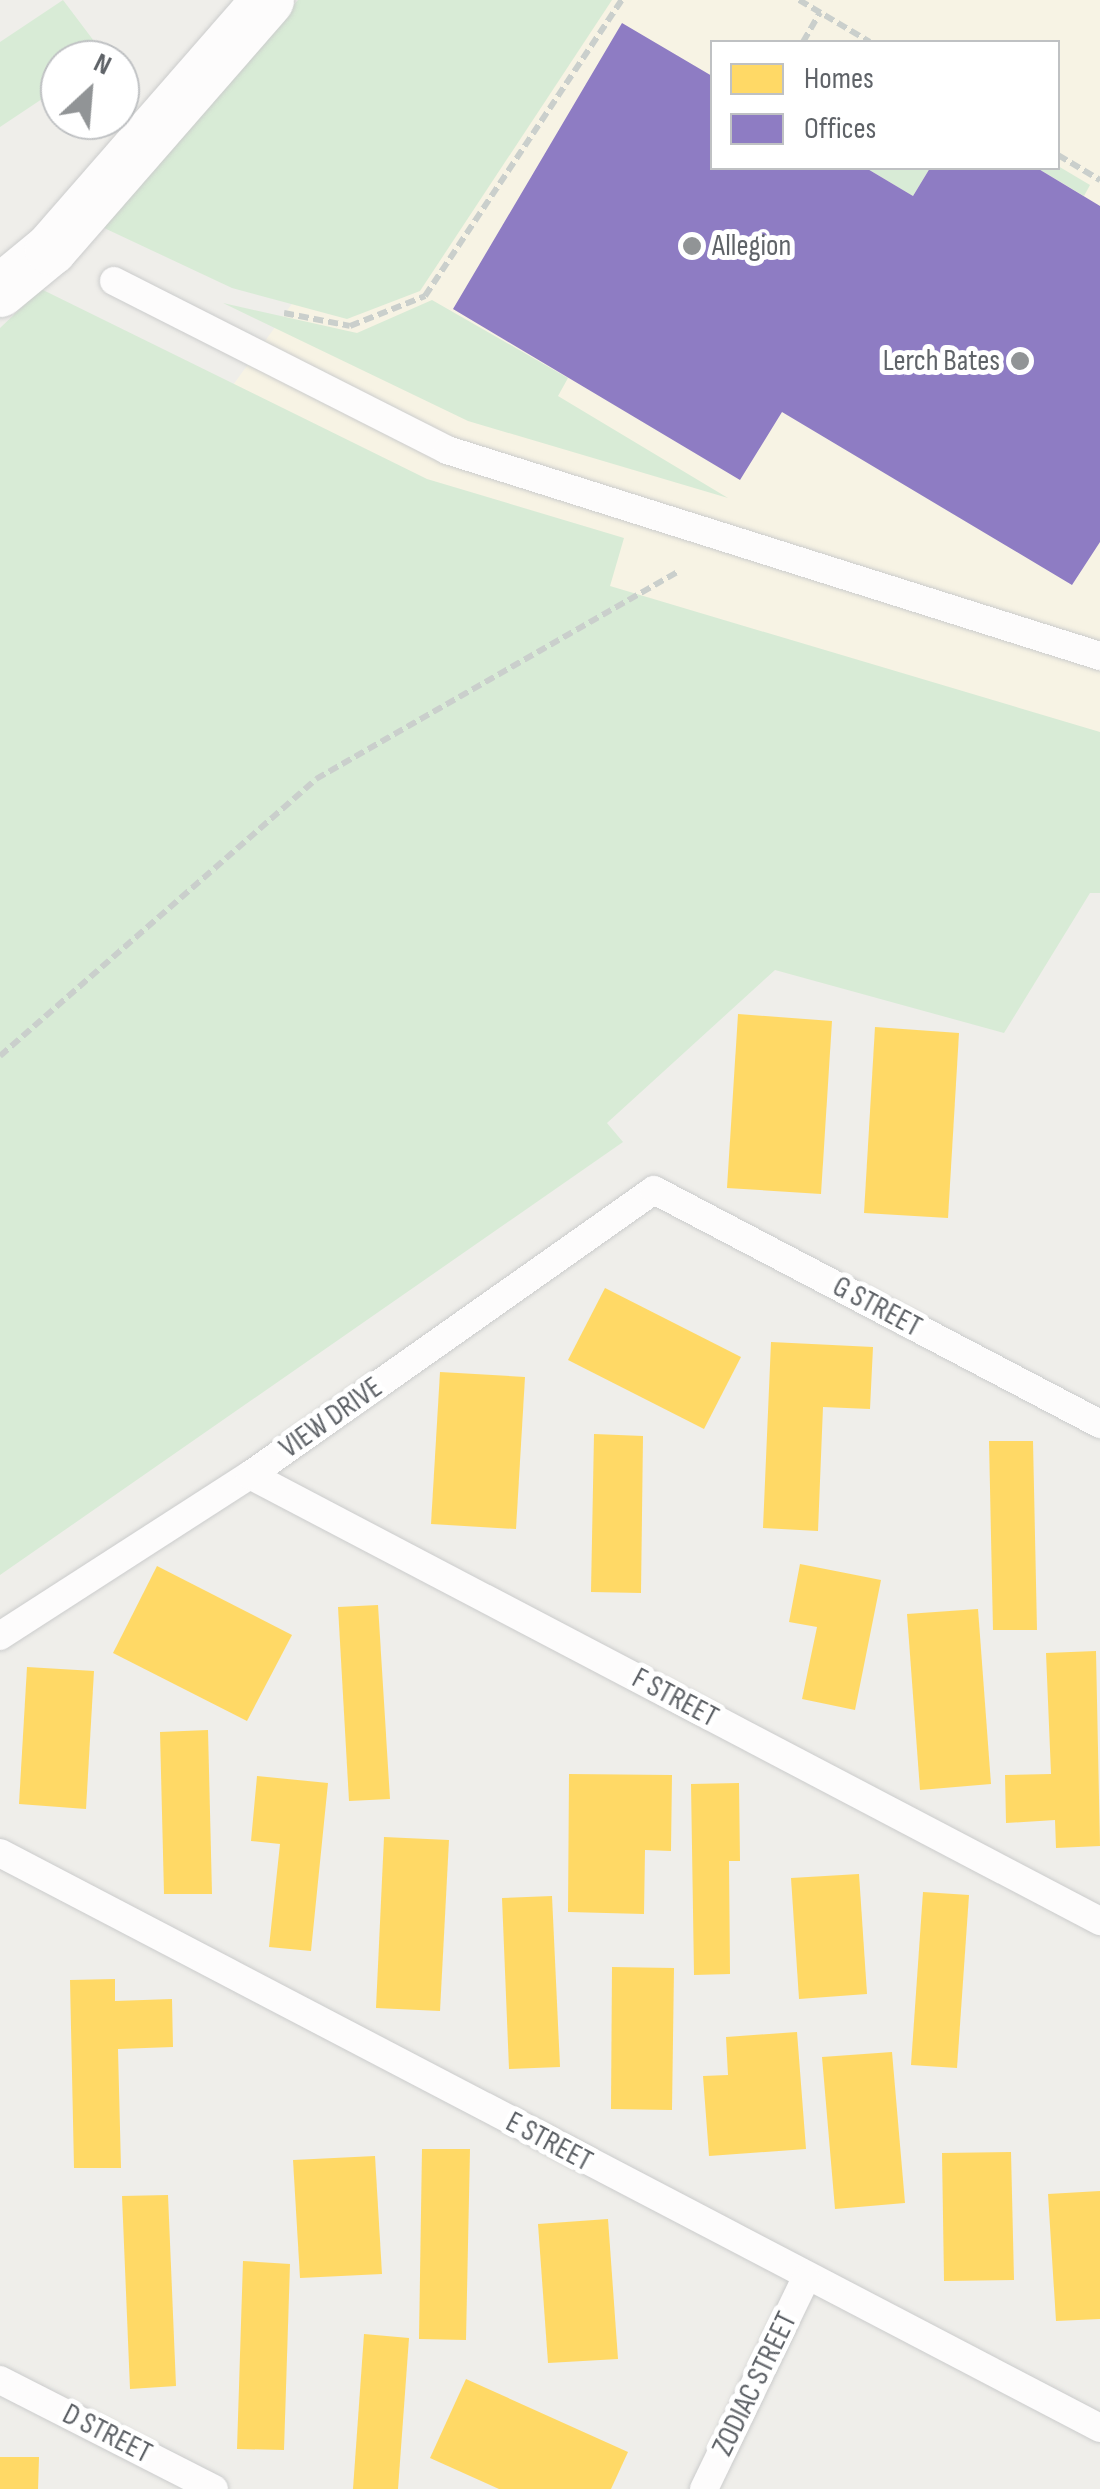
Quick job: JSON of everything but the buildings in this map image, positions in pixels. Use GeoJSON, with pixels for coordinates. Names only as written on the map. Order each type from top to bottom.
{"type":"FeatureCollection","features":[{"type":"Feature","properties":{"kind":"street"},"geometry":{"type":"LineString","coordinates":[[0,291],[52,249],[268,0]]}},
{"type":"Feature","properties":{"kind":"lane"},"geometry":{"type":"LineString","coordinates":[[114,281],[447,450],[1100,656]]}},
{"type":"Feature","properties":{"kind":"lane","name":"G STREET"},"geometry":{"type":"LineString","coordinates":[[654,1190],[1100,1424]]}},
{"type":"Feature","properties":{"kind":"lane","name":"VIEW DRIVE"},"geometry":{"type":"LineString","coordinates":[[0,1636],[250,1475],[654,1190]]}},
{"type":"Feature","properties":{"kind":"lane","name":"F STREET"},"geometry":{"type":"LineString","coordinates":[[250,1475],[1100,1921]]}},
{"type":"Feature","properties":{"kind":"lane","name":"E STREET"},"geometry":{"type":"LineString","coordinates":[[0,1852],[806,2278],[1100,2428]]}},
{"type":"Feature","properties":{"kind":"lane","name":"ZODIAC STREET"},"geometry":{"type":"LineString","coordinates":[[704,2489],[806,2278]]}},
{"type":"Feature","properties":{"kind":"lane","name":"D STREET"},"geometry":{"type":"LineString","coordinates":[[0,2380],[214,2489]]}},
{"type":"Feature","properties":{"kind":"path"},"geometry":{"type":"LineString","coordinates":[[265,307],[350,326],[425,296],[622,0]]}},
{"type":"Feature","properties":{"kind":"path"},"geometry":{"type":"LineString","coordinates":[[799,0],[867,40]]}},
{"type":"Feature","properties":{"kind":"path"},"geometry":{"type":"LineString","coordinates":[[804,40],[820,13]]}},
{"type":"Feature","properties":{"kind":"path"},"geometry":{"type":"LineString","coordinates":[[1060,156],[1100,180]]}},
{"type":"Feature","properties":{"kind":"path"},"geometry":{"type":"LineString","coordinates":[[0,1056],[316,779],[738,540]]}},
{"type":"Feature","properties":{"kind":"shaded area"},"geometry":{"type":"Polygon","coordinates":[[[512,0],[1100,0],[1100,752],[186,450],[512,0]]]}},
{"type":"Feature","properties":{"kind":"green space"},"geometry":{"type":"Polygon","coordinates":[[[63,0],[93,40],[40,40],[40,100],[0,127],[0,42],[63,0]]]}},
{"type":"Feature","properties":{"kind":"green space"},"geometry":{"type":"Polygon","coordinates":[[[298,0],[612,0],[420,291],[347,319],[232,288],[102,227],[298,0]]]}},
{"type":"Feature","properties":{"kind":"green space"},"geometry":{"type":"Polygon","coordinates":[[[1060,167],[1090,185],[1084,196],[1040,170],[1060,167]]]}},
{"type":"Feature","properties":{"kind":"green space"},"geometry":{"type":"Polygon","coordinates":[[[869,170],[929,170],[913,196],[869,170]]]}},
{"type":"Feature","properties":{"kind":"green space"},"geometry":{"type":"Polygon","coordinates":[[[41,289],[427,479],[624,538],[610,586],[1100,732],[1100,893],[1090,893],[1004,1033],[775,970],[607,1123],[623,1142],[0,1575],[0,328],[41,289]]]}},
{"type":"Feature","properties":{"kind":"green space"},"geometry":{"type":"Polygon","coordinates":[[[432,300],[568,378],[558,396],[728,498],[468,421],[223,303],[357,333],[432,300]]]}},
{"type":"Feature","properties":{"kind":"place","name":"Allegion"},"geometry":{"type":"Point","coordinates":[692,246]}},
{"type":"Feature","properties":{"kind":"place","name":"Lerch Bates"},"geometry":{"type":"Point","coordinates":[1020,361]}}]}
